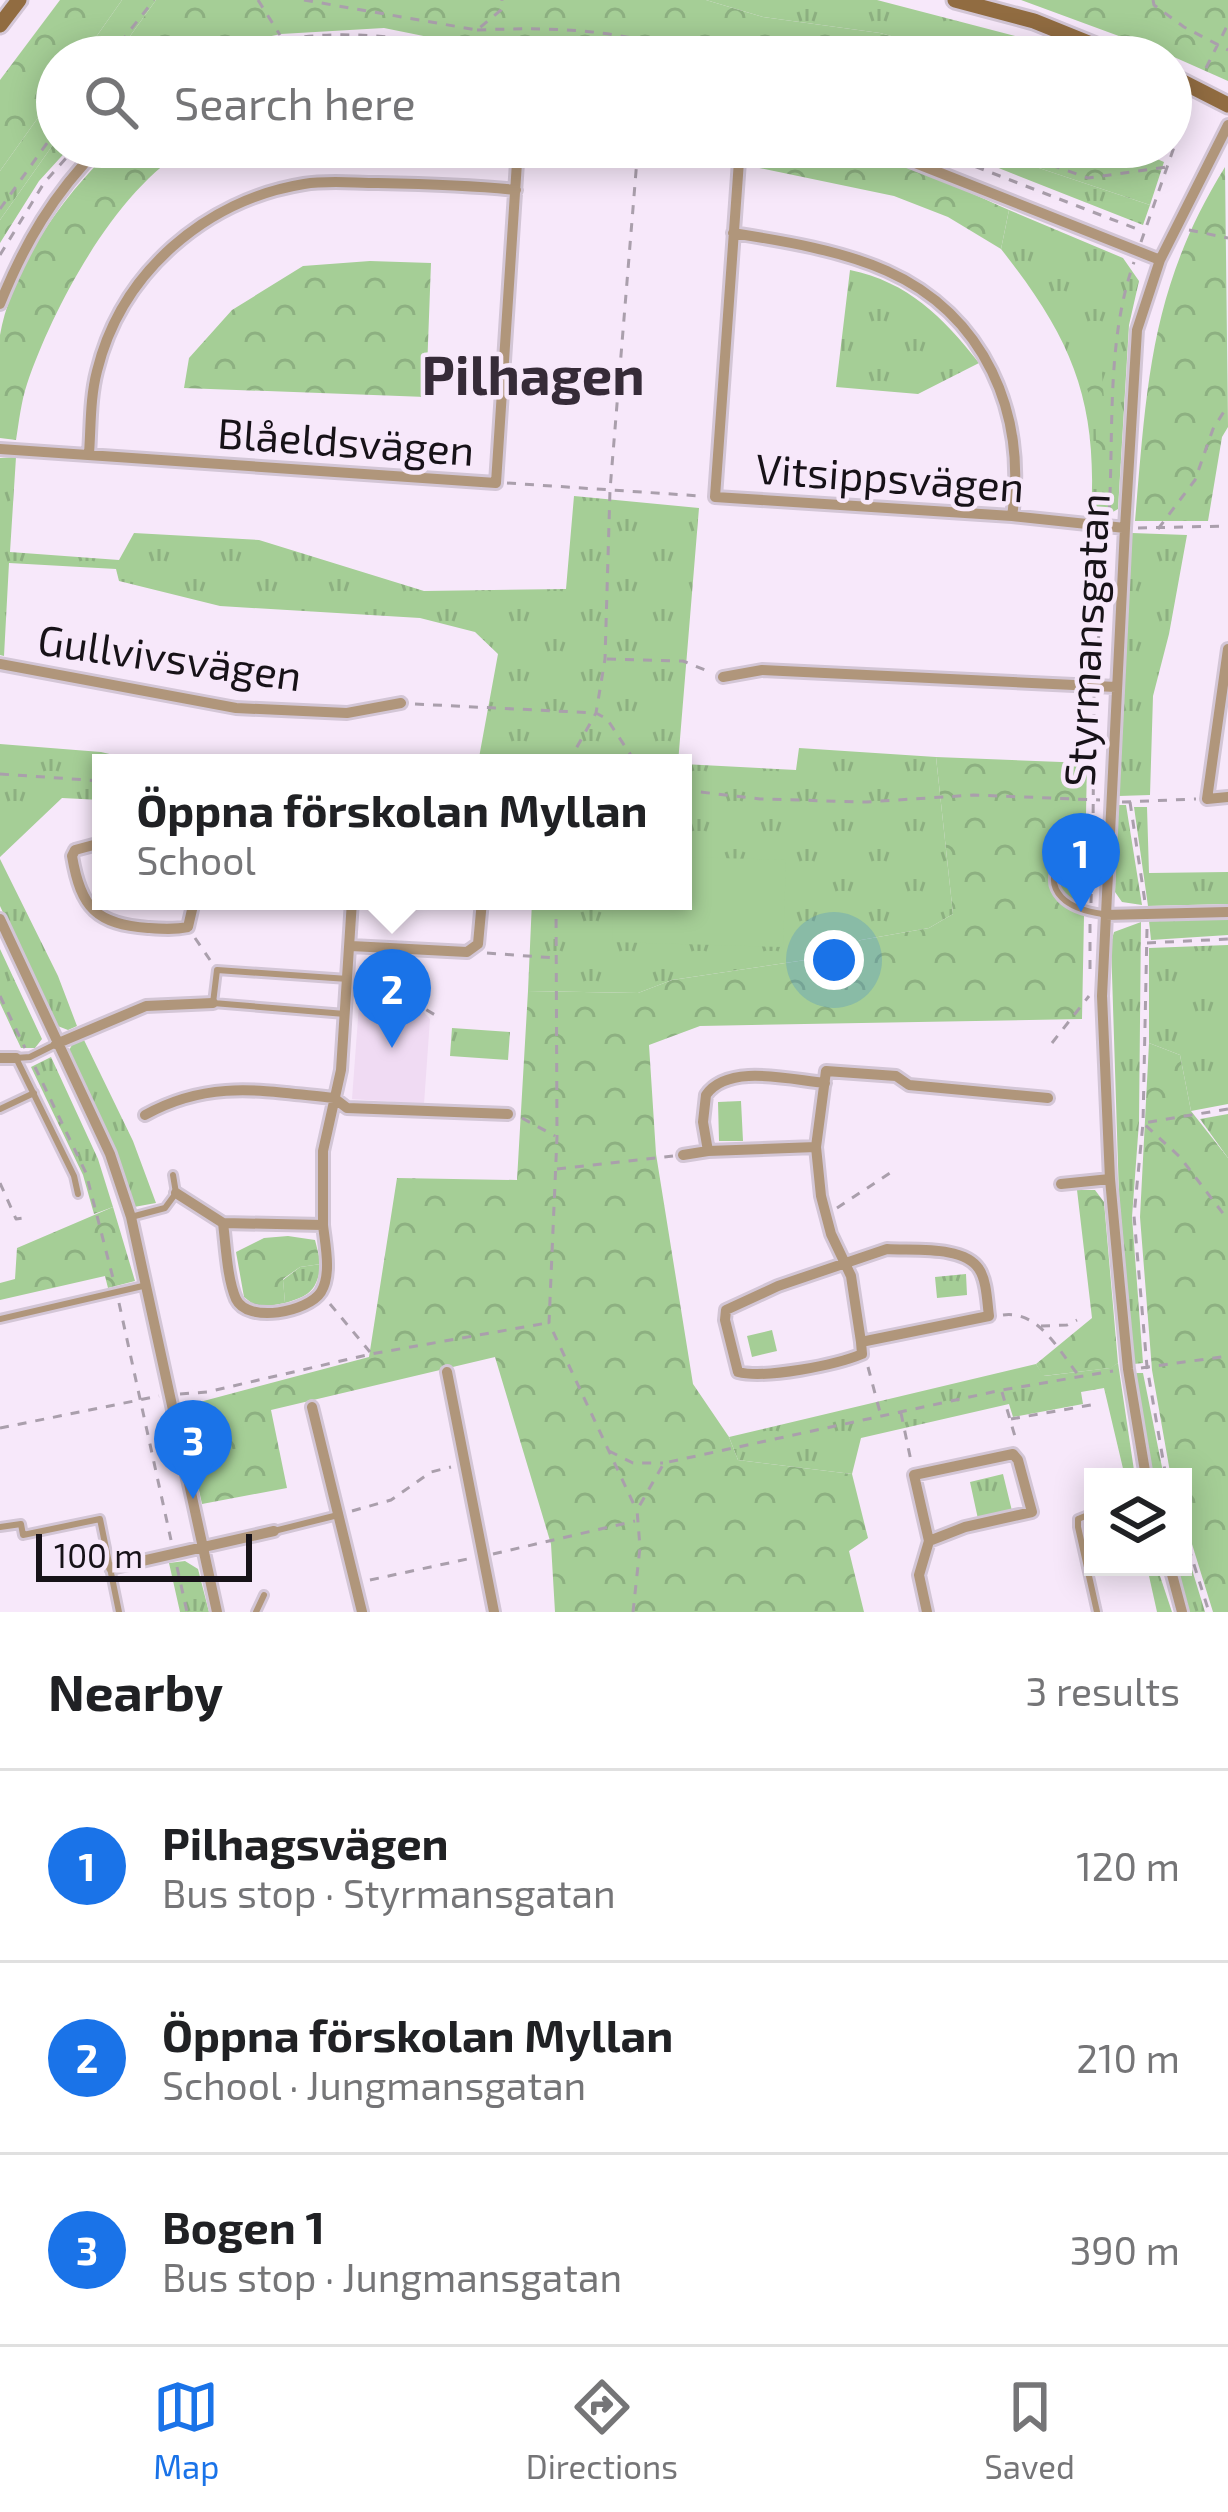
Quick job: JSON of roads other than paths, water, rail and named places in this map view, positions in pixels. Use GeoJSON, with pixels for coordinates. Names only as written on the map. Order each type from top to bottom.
{"type":"FeatureCollection","features":[{"type":"Feature","properties":{"kind":"main road"},"geometry":{"type":"LineString","coordinates":[[0,25],[19,0]]}},
{"type":"Feature","properties":{"kind":"main road"},"geometry":{"type":"LineString","coordinates":[[956,0],[1071,36]]}},
{"type":"Feature","properties":{"kind":"main road"},"geometry":{"type":"LineString","coordinates":[[1192,87],[1228,105]]}},
{"type":"Feature","properties":{"kind":"street","name":"Styrmansgatan"},"geometry":{"type":"LineString","coordinates":[[1144,1468],[1128,1369],[1110,1179],[1102,996],[1137,330],[1160,260],[1228,125]]}},
{"type":"Feature","properties":{"kind":"street"},"geometry":{"type":"LineString","coordinates":[[0,304],[41,217],[80,168]]}},
{"type":"Feature","properties":{"kind":"street","name":"Blåeldsvägen"},"geometry":{"type":"LineString","coordinates":[[0,449],[496,483],[517,168]]}},
{"type":"Feature","properties":{"kind":"street","name":"Vitsippsvägen"},"geometry":{"type":"LineString","coordinates":[[738,168],[715,497],[1125,528]]}},
{"type":"Feature","properties":{"kind":"street"},"geometry":{"type":"LineString","coordinates":[[928,168],[1160,260]]}},
{"type":"Feature","properties":{"kind":"street"},"geometry":{"type":"LineString","coordinates":[[89,454],[96,374],[121,309],[153,264],[217,213],[266,192],[310,183],[516,190]]}},
{"type":"Feature","properties":{"kind":"street"},"geometry":{"type":"LineString","coordinates":[[733,233],[884,269],[951,313],[970,334],[1003,391],[1014,445],[1012,516]]}},
{"type":"Feature","properties":{"kind":"street"},"geometry":{"type":"LineString","coordinates":[[1228,649],[1208,799],[1228,797]]}},
{"type":"Feature","properties":{"kind":"street","name":"Gullvivsvägen"},"geometry":{"type":"LineString","coordinates":[[0,664],[236,708],[346,713],[401,704]]}},
{"type":"Feature","properties":{"kind":"street"},"geometry":{"type":"LineString","coordinates":[[723,677],[762,670],[1116,687]]}},
{"type":"Feature","properties":{"kind":"street"},"geometry":{"type":"LineString","coordinates":[[92,844],[72,856],[92,908]]}},
{"type":"Feature","properties":{"kind":"street"},"geometry":{"type":"LineString","coordinates":[[93,910],[120,926],[188,927],[192,910]]}},
{"type":"Feature","properties":{"kind":"street"},"geometry":{"type":"LineString","coordinates":[[224,1223],[237,1302],[250,1313],[305,1304],[321,1292],[327,1268],[323,1150],[341,1070],[352,910]]}},
{"type":"Feature","properties":{"kind":"street"},"geometry":{"type":"LineString","coordinates":[[351,946],[467,952],[478,944],[481,910]]}},
{"type":"Feature","properties":{"kind":"street"},"geometry":{"type":"LineString","coordinates":[[1105,915],[1228,912]]}},
{"type":"Feature","properties":{"kind":"street"},"geometry":{"type":"LineString","coordinates":[[0,919],[110,1154],[131,1217],[217,1612]]}},
{"type":"Feature","properties":{"kind":"street"},"geometry":{"type":"LineString","coordinates":[[56,1044],[146,1006],[213,1003]]}},
{"type":"Feature","properties":{"kind":"street"},"geometry":{"type":"LineString","coordinates":[[0,1058],[16,1058]]}},
{"type":"Feature","properties":{"kind":"street"},"geometry":{"type":"LineString","coordinates":[[862,1348],[850,1276],[826,1216],[816,1147],[826,1071],[1048,1098]]}},
{"type":"Feature","properties":{"kind":"street"},"geometry":{"type":"LineString","coordinates":[[708,1151],[703,1122],[706,1095],[723,1080],[825,1083]]}},
{"type":"Feature","properties":{"kind":"street"},"geometry":{"type":"LineString","coordinates":[[145,1115],[195,1092],[232,1088],[334,1099],[347,1108],[508,1114]]}},
{"type":"Feature","properties":{"kind":"street"},"geometry":{"type":"LineString","coordinates":[[683,1155],[816,1147]]}},
{"type":"Feature","properties":{"kind":"street"},"geometry":{"type":"LineString","coordinates":[[1061,1184],[1110,1179]]}},
{"type":"Feature","properties":{"kind":"street"},"geometry":{"type":"LineString","coordinates":[[176,1193],[224,1223],[323,1225]]}},
{"type":"Feature","properties":{"kind":"street"},"geometry":{"type":"LineString","coordinates":[[887,1249],[960,1256],[982,1272],[989,1316],[862,1348],[809,1370],[745,1375],[734,1364],[726,1310],[844,1264],[887,1249]]}},
{"type":"Feature","properties":{"kind":"street"},"geometry":{"type":"LineString","coordinates":[[447,1372],[494,1612]]}},
{"type":"Feature","properties":{"kind":"street"},"geometry":{"type":"LineString","coordinates":[[312,1407],[362,1612]]}},
{"type":"Feature","properties":{"kind":"street"},"geometry":{"type":"LineString","coordinates":[[927,1612],[919,1575],[929,1541],[914,1474],[1012,1454],[1018,1460],[1032,1512],[965,1527],[929,1541]]}},
{"type":"Feature","properties":{"kind":"street"},"geometry":{"type":"LineString","coordinates":[[111,1568],[274,1531]]}},
{"type":"Feature","properties":{"kind":"street"},"geometry":{"type":"LineString","coordinates":[[1172,1576],[1182,1612]]}},
{"type":"Feature","properties":{"kind":"lane"},"geometry":{"type":"LineString","coordinates":[[1105,915],[1068,906],[1054,882],[1069,854],[1093,841],[1107,843]]}},
{"type":"Feature","properties":{"kind":"lane"},"geometry":{"type":"LineString","coordinates":[[345,1008],[213,1003],[217,970],[347,979]]}},
{"type":"Feature","properties":{"kind":"lane"},"geometry":{"type":"LineString","coordinates":[[56,1044],[30,1057],[16,1058],[74,1176],[78,1194]]}},
{"type":"Feature","properties":{"kind":"lane"},"geometry":{"type":"LineString","coordinates":[[0,1109],[34,1094]]}},
{"type":"Feature","properties":{"kind":"lane"},"geometry":{"type":"LineString","coordinates":[[131,1217],[165,1208],[176,1193],[173,1175]]}},
{"type":"Feature","properties":{"kind":"lane"},"geometry":{"type":"LineString","coordinates":[[0,1318],[147,1285]]}},
{"type":"Feature","properties":{"kind":"lane"},"geometry":{"type":"LineString","coordinates":[[274,1531],[338,1515]]}},
{"type":"Feature","properties":{"kind":"lane"},"geometry":{"type":"LineString","coordinates":[[1084,1517],[1078,1519],[1078,1527],[1084,1554]]}},
{"type":"Feature","properties":{"kind":"lane"},"geometry":{"type":"LineString","coordinates":[[0,1527],[20,1524],[23,1535],[100,1520],[119,1612]]}},
{"type":"Feature","properties":{"kind":"lane"},"geometry":{"type":"LineString","coordinates":[[1089,1576],[1097,1612]]}},
{"type":"Feature","properties":{"kind":"lane"},"geometry":{"type":"LineString","coordinates":[[256,1612],[264,1595]]}},
{"type":"Feature","properties":{"kind":"place","name":"Pilhagsvägen"},"geometry":{"type":"Point","coordinates":[1081,912]}},
{"type":"Feature","properties":{"kind":"place","name":"Öppna förskolan Myllan"},"geometry":{"type":"Point","coordinates":[392,1048]}},
{"type":"Feature","properties":{"kind":"place","name":"Bogen 1"},"geometry":{"type":"Point","coordinates":[193,1499]}},
{"type":"Feature","properties":{"kind":"district","name":"Pilhagen"},"geometry":{"type":"Point","coordinates":[533,373]}}]}
